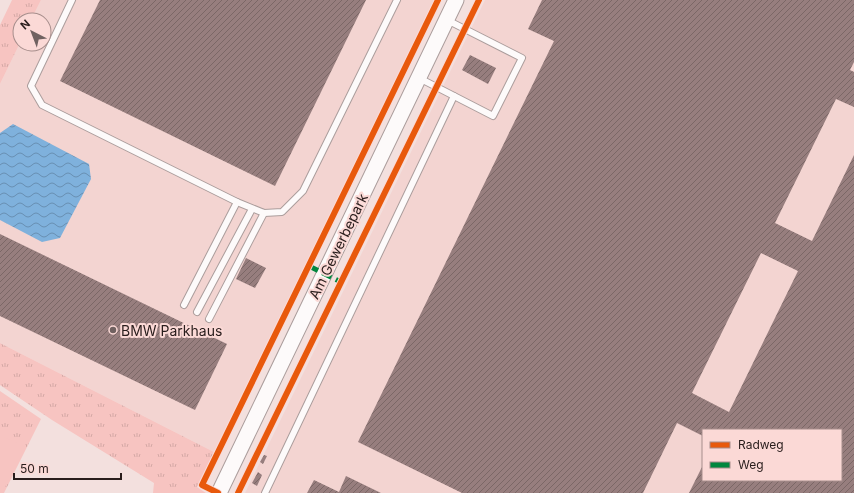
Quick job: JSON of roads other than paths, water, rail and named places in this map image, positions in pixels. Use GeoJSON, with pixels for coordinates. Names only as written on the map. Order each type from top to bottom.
{"type":"FeatureCollection","features":[{"type":"Feature","properties":{"kind":"street","name":"Am Gewerbepark"},"geometry":{"type":"LineString","coordinates":[[219,493],[456,0]]}},
{"type":"Feature","properties":{"kind":"lane"},"geometry":{"type":"LineString","coordinates":[[72,0],[31,86],[42,105],[237,202],[264,213],[282,212],[303,191],[397,0]]}},
{"type":"Feature","properties":{"kind":"lane"},"geometry":{"type":"LineString","coordinates":[[419,78],[493,116],[522,58],[446,20]]}},
{"type":"Feature","properties":{"kind":"lane"},"geometry":{"type":"LineString","coordinates":[[265,493],[454,96]]}},
{"type":"Feature","properties":{"kind":"lane"},"geometry":{"type":"LineString","coordinates":[[184,305],[237,202]]}},
{"type":"Feature","properties":{"kind":"lane"},"geometry":{"type":"LineString","coordinates":[[197,312],[252,209]]}},
{"type":"Feature","properties":{"kind":"lane"},"geometry":{"type":"LineString","coordinates":[[209,319],[264,213]]}},
{"type":"Feature","properties":{"kind":"water"},"geometry":{"type":"Polygon","coordinates":[[[13,124],[89,164],[91,179],[60,238],[42,242],[0,220],[0,133],[13,124]]]}},
{"type":"Feature","properties":{"kind":"place","name":"BMW Parkhaus"},"geometry":{"type":"Point","coordinates":[113,330]}}]}
